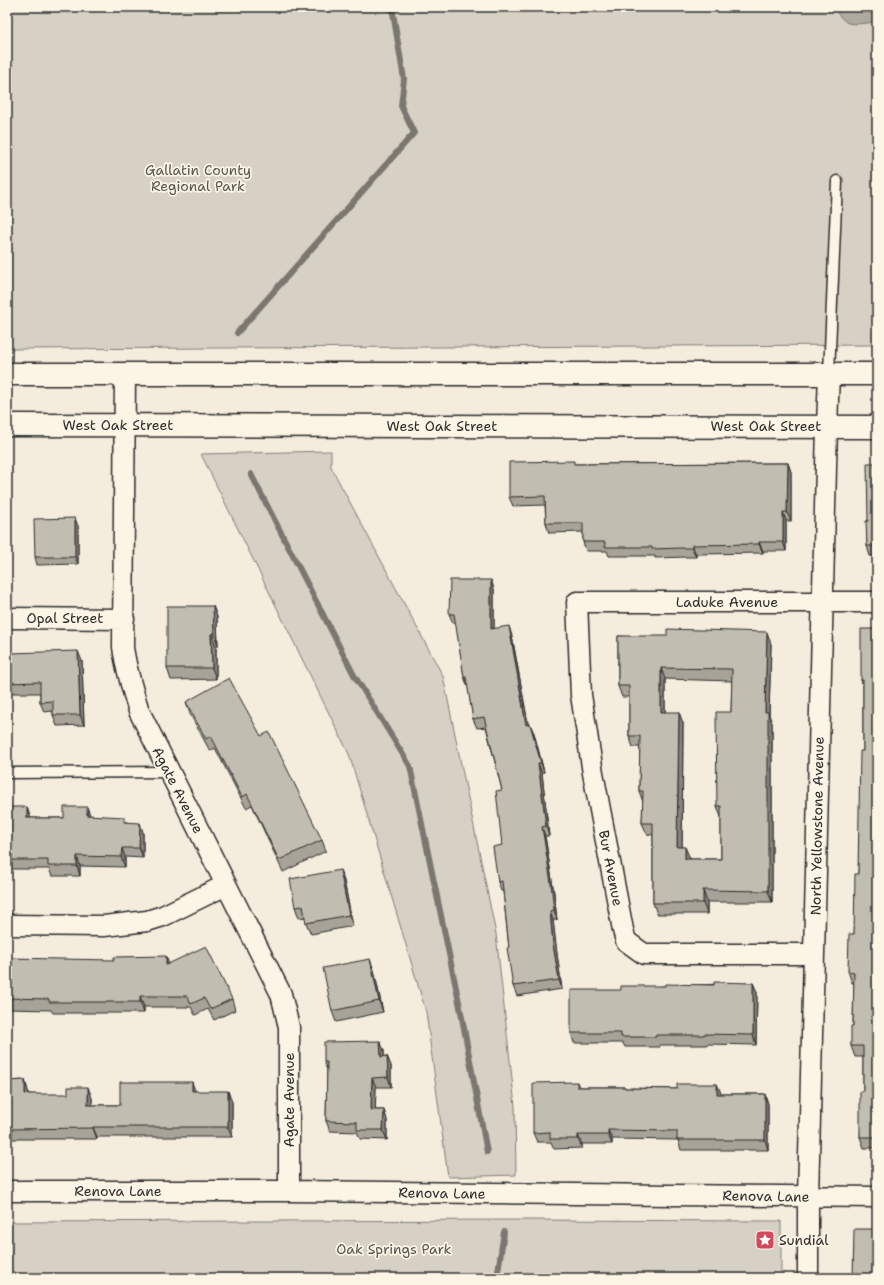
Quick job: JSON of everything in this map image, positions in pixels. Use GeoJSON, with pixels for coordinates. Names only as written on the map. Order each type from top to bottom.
{"type":"FeatureCollection","features":[{"type":"Feature","properties":{"kind":"main road"},"geometry":{"type":"LineString","coordinates":[[7,374],[877,374]]}},
{"type":"Feature","properties":{"kind":"main road","name":"West Oak Street"},"geometry":{"type":"LineString","coordinates":[[7,425],[877,427]]}},
{"type":"Feature","properties":{"kind":"street","name":"Agate Avenue"},"geometry":{"type":"LineString","coordinates":[[125,374],[123,647],[126,666],[130,685],[139,711],[281,994],[289,1027],[289,1191]]}},
{"type":"Feature","properties":{"kind":"street","name":"North Yellowstone Avenue"},"geometry":{"type":"LineString","coordinates":[[808,1278],[808,1197],[829,374]]}},
{"type":"Feature","properties":{"kind":"street","name":"Laduke Avenue"},"geometry":{"type":"LineString","coordinates":[[577,602],[877,602]]}},
{"type":"Feature","properties":{"kind":"street","name":"Bur Avenue"},"geometry":{"type":"LineString","coordinates":[[577,602],[581,695],[593,774],[626,941],[644,954],[814,954]]}},
{"type":"Feature","properties":{"kind":"street","name":"Opal Street"},"geometry":{"type":"LineString","coordinates":[[7,618],[124,619]]}},
{"type":"Feature","properties":{"kind":"street"},"geometry":{"type":"LineString","coordinates":[[7,925],[104,926],[147,921],[163,916],[226,885]]}},
{"type":"Feature","properties":{"kind":"street","name":"Renova Lane"},"geometry":{"type":"LineString","coordinates":[[7,1191],[289,1191],[877,1197]]}},
{"type":"Feature","properties":{"kind":"lane"},"geometry":{"type":"LineString","coordinates":[[829,374],[837,181]]}},
{"type":"Feature","properties":{"kind":"lane"},"geometry":{"type":"LineString","coordinates":[[7,773],[169,772]]}},
{"type":"Feature","properties":{"kind":"green space","name":"Gallatin County Regional Park"},"geometry":{"type":"Polygon","coordinates":[[[7,7],[877,7],[877,345],[7,349],[7,7]]]}},
{"type":"Feature","properties":{"kind":"green space"},"geometry":{"type":"Polygon","coordinates":[[[331,451],[331,467],[443,676],[496,934],[515,1106],[516,1175],[448,1177],[426,1012],[349,754],[201,454],[331,451]]]}},
{"type":"Feature","properties":{"kind":"green space","name":"Oak Springs Park"},"geometry":{"type":"Polygon","coordinates":[[[517,1220],[781,1221],[781,1278],[7,1278],[7,1222],[517,1220]]]}},
{"type":"Feature","properties":{"kind":"shaded area"},"geometry":{"type":"Polygon","coordinates":[[[832,7],[877,7],[877,21],[863,24],[848,23],[843,20],[832,7]]]}},
{"type":"Feature","properties":{"kind":"building"},"geometry":{"type":"Polygon","coordinates":[[[574,461],[574,464],[788,463],[787,512],[783,512],[783,542],[759,542],[759,544],[692,545],[692,548],[652,549],[652,547],[605,547],[605,542],[583,542],[583,523],[546,523],[545,496],[509,497],[509,462],[574,461]]]}},
{"type":"Feature","properties":{"kind":"building"},"geometry":{"type":"Polygon","coordinates":[[[867,463],[877,463],[877,546],[867,546],[867,463]]]}},
{"type":"Feature","properties":{"kind":"building"},"geometry":{"type":"Polygon","coordinates":[[[75,518],[75,557],[35,557],[34,519],[75,518]]]}},
{"type":"Feature","properties":{"kind":"building"},"geometry":{"type":"Polygon","coordinates":[[[450,580],[491,580],[491,629],[509,626],[526,725],[530,724],[541,763],[538,763],[546,826],[542,827],[554,910],[550,911],[553,945],[559,980],[513,986],[507,948],[509,948],[502,881],[498,882],[493,847],[502,845],[496,791],[502,790],[484,717],[473,719],[466,677],[464,677],[454,614],[449,614],[450,580]]]}},
{"type":"Feature","properties":{"kind":"building"},"geometry":{"type":"Polygon","coordinates":[[[167,606],[213,606],[214,634],[211,634],[212,668],[167,668],[167,606]]]}},
{"type":"Feature","properties":{"kind":"building"},"geometry":{"type":"Polygon","coordinates":[[[667,629],[767,632],[765,712],[768,712],[768,891],[703,890],[703,903],[653,903],[653,823],[642,823],[643,791],[639,791],[640,736],[629,736],[629,686],[618,686],[618,636],[667,636],[667,629]],[[661,668],[661,712],[679,712],[677,847],[685,847],[685,859],[721,859],[721,806],[717,806],[716,712],[731,712],[732,669],[661,668]]]}},
{"type":"Feature","properties":{"kind":"building"},"geometry":{"type":"Polygon","coordinates":[[[861,629],[877,629],[877,1137],[860,1137],[860,1091],[863,1091],[863,1046],[851,1046],[854,972],[848,971],[849,934],[854,934],[855,874],[858,874],[860,751],[863,751],[861,629]]]}},
{"type":"Feature","properties":{"kind":"building"},"geometry":{"type":"Polygon","coordinates":[[[7,651],[8,653],[78,651],[80,715],[53,715],[53,701],[40,702],[40,682],[7,683],[7,651]]]}},
{"type":"Feature","properties":{"kind":"building"},"geometry":{"type":"Polygon","coordinates":[[[229,678],[261,736],[269,732],[322,840],[279,860],[247,794],[242,797],[211,736],[206,739],[186,702],[229,678]]]}},
{"type":"Feature","properties":{"kind":"building"},"geometry":{"type":"Polygon","coordinates":[[[7,807],[27,807],[27,818],[64,818],[64,807],[87,807],[87,815],[124,817],[124,822],[140,823],[139,848],[122,848],[121,857],[77,856],[77,866],[48,866],[48,860],[7,860],[7,807]]]}},
{"type":"Feature","properties":{"kind":"building"},"geometry":{"type":"Polygon","coordinates":[[[340,870],[349,915],[306,923],[303,906],[295,907],[290,879],[340,870]]]}},
{"type":"Feature","properties":{"kind":"building"},"geometry":{"type":"Polygon","coordinates":[[[206,946],[232,999],[210,1009],[204,998],[191,1004],[187,996],[140,996],[140,1002],[49,1002],[49,999],[7,998],[7,958],[114,960],[114,957],[166,956],[166,965],[206,946]]]}},
{"type":"Feature","properties":{"kind":"building"},"geometry":{"type":"Polygon","coordinates":[[[370,959],[379,1001],[332,1011],[323,968],[370,959]]]}},
{"type":"Feature","properties":{"kind":"building"},"geometry":{"type":"Polygon","coordinates":[[[714,982],[753,983],[753,1035],[704,1034],[656,1035],[656,1037],[621,1037],[621,1033],[571,1033],[571,990],[621,990],[621,986],[665,986],[665,984],[714,985],[714,982]]]}},
{"type":"Feature","properties":{"kind":"building"},"geometry":{"type":"Polygon","coordinates":[[[380,1041],[381,1057],[387,1056],[388,1077],[372,1078],[371,1110],[384,1110],[383,1130],[357,1130],[357,1122],[326,1121],[327,1062],[324,1062],[324,1042],[380,1041]]]}},
{"type":"Feature","properties":{"kind":"building"},"geometry":{"type":"Polygon","coordinates":[[[25,1080],[25,1094],[68,1094],[68,1087],[88,1087],[88,1105],[120,1105],[120,1082],[192,1082],[192,1091],[228,1091],[228,1127],[93,1127],[7,1129],[7,1081],[25,1080]]]}},
{"type":"Feature","properties":{"kind":"building"},"geometry":{"type":"Polygon","coordinates":[[[577,1082],[577,1087],[677,1089],[677,1084],[717,1084],[717,1094],[765,1094],[765,1140],[677,1140],[677,1131],[608,1130],[608,1135],[578,1135],[578,1139],[550,1139],[550,1132],[533,1133],[533,1083],[577,1082]]]}},
{"type":"Feature","properties":{"kind":"building"},"geometry":{"type":"Polygon","coordinates":[[[854,1229],[877,1229],[877,1278],[853,1278],[854,1229]]]}},
{"type":"Feature","properties":{"kind":"waterway"},"geometry":{"type":"LineString","coordinates":[[237,333],[414,133],[401,106],[404,79],[392,7]]}},
{"type":"Feature","properties":{"kind":"waterway"},"geometry":{"type":"LineString","coordinates":[[251,474],[354,675],[410,766],[460,1007],[487,1152]]}},
{"type":"Feature","properties":{"kind":"waterway"},"geometry":{"type":"LineString","coordinates":[[497,1278],[504,1232]]}},
{"type":"Feature","properties":{"kind":"place","name":"Sundial"},"geometry":{"type":"Point","coordinates":[765,1240]}}]}
